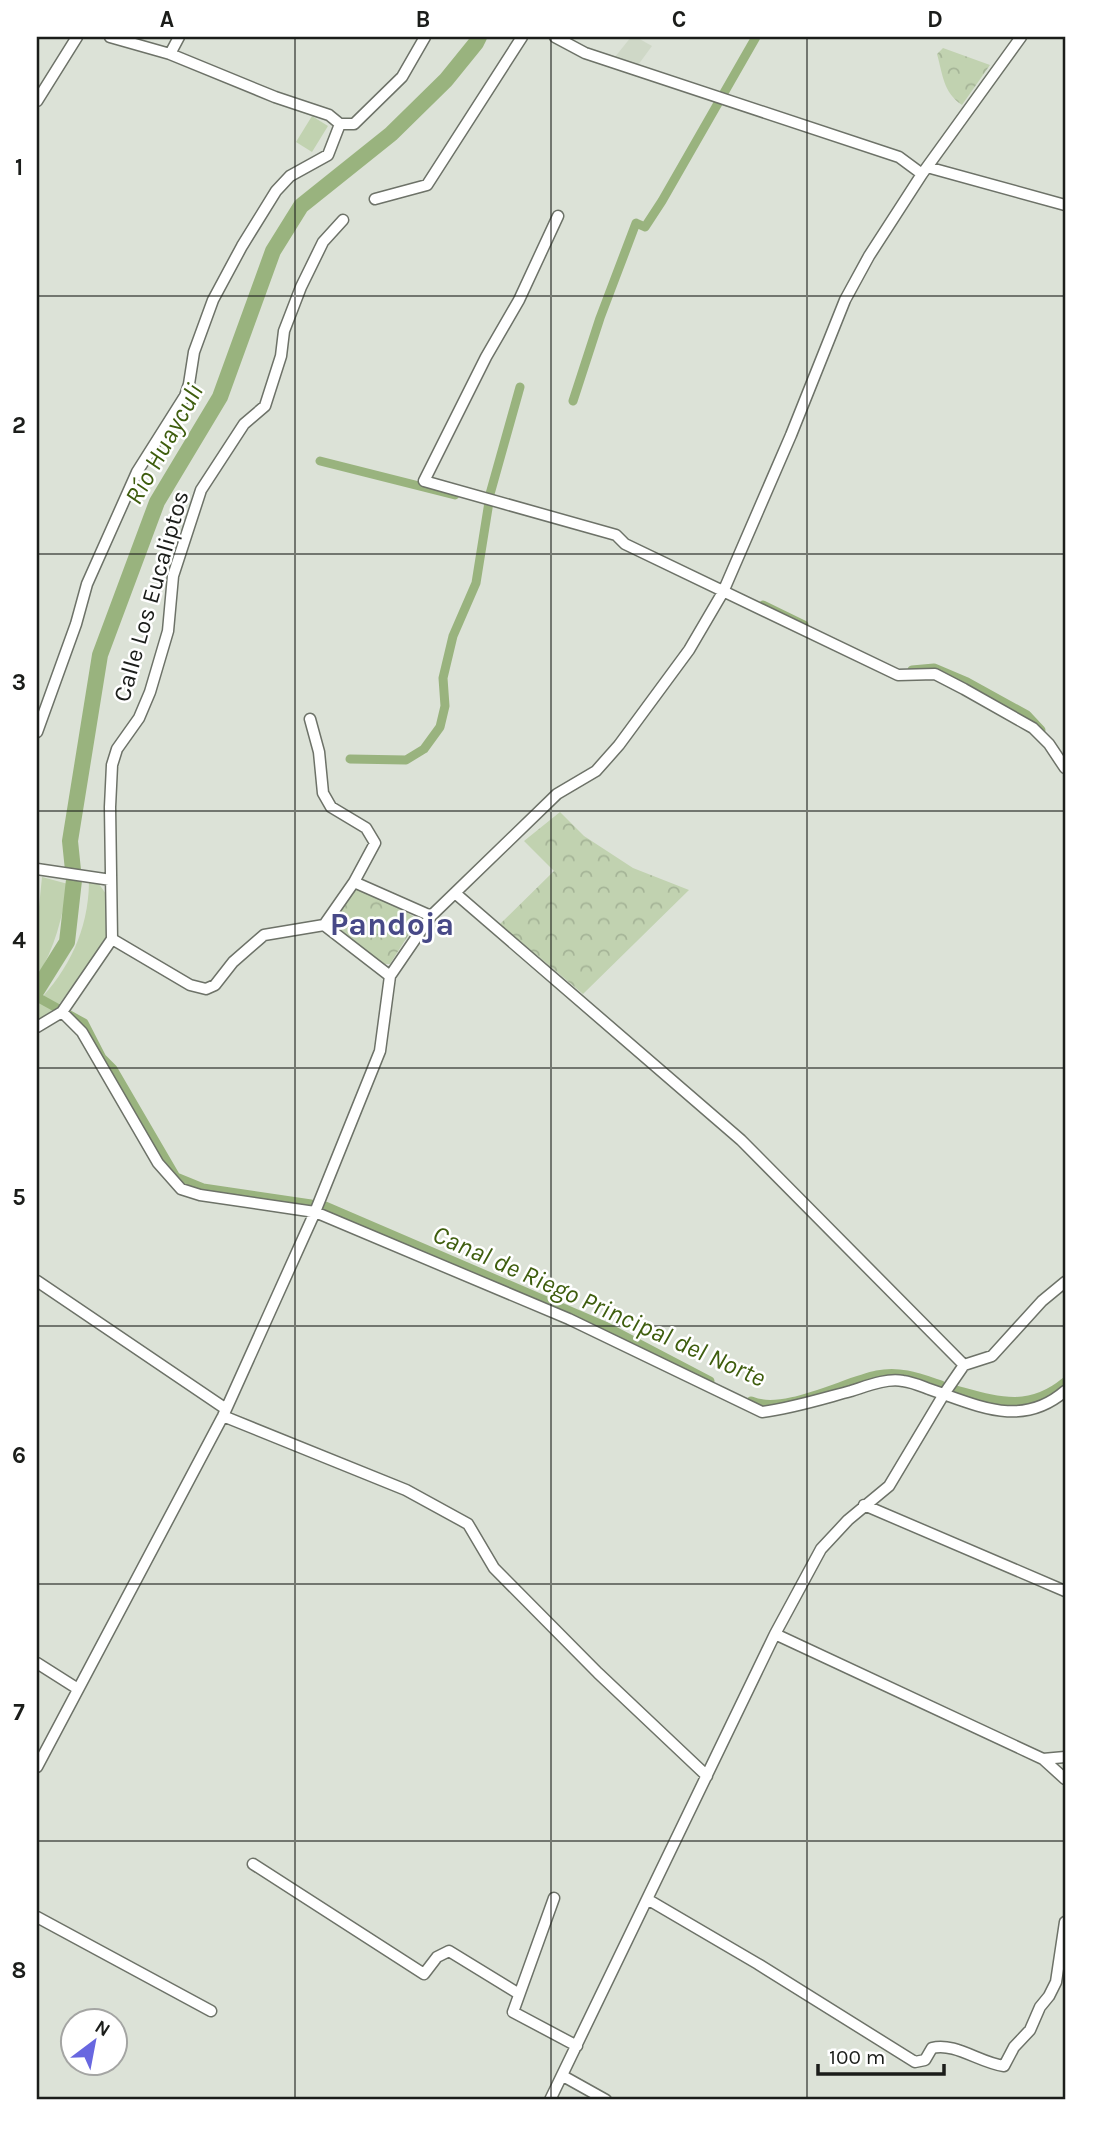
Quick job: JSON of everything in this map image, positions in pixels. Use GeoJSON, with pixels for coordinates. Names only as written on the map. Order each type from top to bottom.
{"type":"FeatureCollection","features":[{"type":"Feature","properties":{"kind":"street"},"geometry":{"type":"LineString","coordinates":[[37,100],[77,37]]}},
{"type":"Feature","properties":{"kind":"street"},"geometry":{"type":"LineString","coordinates":[[110,37],[170,54],[329,116],[340,124],[354,124],[402,77],[425,37]]}},
{"type":"Feature","properties":{"kind":"street"},"geometry":{"type":"LineString","coordinates":[[170,54],[179,37]]}},
{"type":"Feature","properties":{"kind":"street"},"geometry":{"type":"LineString","coordinates":[[374,199],[427,185],[522,37]]}},
{"type":"Feature","properties":{"kind":"street"},"geometry":{"type":"LineString","coordinates":[[555,37],[585,53],[899,158],[924,171],[1065,205]]}},
{"type":"Feature","properties":{"kind":"street"},"geometry":{"type":"LineString","coordinates":[[37,1767],[225,1413],[315,1212],[380,1051],[390,976],[431,916],[557,794],[596,771],[669,679],[723,592],[791,435],[845,300],[869,256],[924,171],[1021,37]]}},
{"type":"Feature","properties":{"kind":"street"},"geometry":{"type":"LineString","coordinates":[[37,732],[76,624],[87,584],[137,472],[190,384],[194,352],[213,300],[276,191],[290,176],[328,155],[340,124]]}},
{"type":"Feature","properties":{"kind":"street"},"geometry":{"type":"LineString","coordinates":[[558,216],[519,300],[486,357],[424,481],[615,535],[625,544],[898,676],[935,674],[1033,729],[1049,744],[1065,768]]}},
{"type":"Feature","properties":{"kind":"street","name":"Calle Los Eucaliptos"},"geometry":{"type":"LineString","coordinates":[[112,939],[112,765],[117,748],[139,718],[150,692],[169,631],[173,576],[201,490],[244,424],[265,406],[281,356],[284,331],[301,287],[323,242],[343,220]]}},
{"type":"Feature","properties":{"kind":"street"},"geometry":{"type":"LineString","coordinates":[[37,1027],[62,1012],[112,939],[190,985],[205,989],[215,985],[233,962],[264,935],[324,925],[354,882],[375,843],[366,828],[331,807],[323,793],[319,752],[310,719]]}},
{"type":"Feature","properties":{"kind":"street"},"geometry":{"type":"LineString","coordinates":[[37,869],[63,875],[111,880]]}},
{"type":"Feature","properties":{"kind":"street"},"geometry":{"type":"LineString","coordinates":[[354,882],[431,916]]}},
{"type":"Feature","properties":{"kind":"street"},"geometry":{"type":"LineString","coordinates":[[455,893],[741,1140],[964,1365]]}},
{"type":"Feature","properties":{"kind":"street"},"geometry":{"type":"LineString","coordinates":[[324,925],[390,976]]}},
{"type":"Feature","properties":{"kind":"street"},"geometry":{"type":"LineString","coordinates":[[62,1012],[82,1032],[158,1163],[181,1189],[200,1195],[315,1212],[569,1319],[762,1412],[788,1409],[885,1381],[903,1381],[990,1410],[1031,1411],[1056,1399],[1065,1391]]}},
{"type":"Feature","properties":{"kind":"street"},"geometry":{"type":"LineString","coordinates":[[37,1280],[225,1413],[406,1490],[468,1524],[495,1567],[598,1673],[707,1776]]}},
{"type":"Feature","properties":{"kind":"street"},"geometry":{"type":"LineString","coordinates":[[550,2100],[775,1634],[821,1549],[864,1505],[889,1486],[964,1365],[992,1356],[1042,1301],[1065,1282]]}},
{"type":"Feature","properties":{"kind":"street"},"geometry":{"type":"LineString","coordinates":[[864,1505],[1065,1591]]}},
{"type":"Feature","properties":{"kind":"street"},"geometry":{"type":"LineString","coordinates":[[775,1634],[1043,1759],[1065,1779]]}},
{"type":"Feature","properties":{"kind":"street"},"geometry":{"type":"LineString","coordinates":[[37,1663],[78,1689]]}},
{"type":"Feature","properties":{"kind":"street"},"geometry":{"type":"LineString","coordinates":[[1043,1759],[1065,1757]]}},
{"type":"Feature","properties":{"kind":"street"},"geometry":{"type":"LineString","coordinates":[[253,1864],[424,1974],[437,1957],[449,1951],[519,1994]]}},
{"type":"Feature","properties":{"kind":"street"},"geometry":{"type":"LineString","coordinates":[[554,1898],[513,2012],[577,2046]]}},
{"type":"Feature","properties":{"kind":"street"},"geometry":{"type":"LineString","coordinates":[[647,1899],[758,1964],[915,2062],[925,2060],[932,2048],[943,2045],[989,2064],[1004,2066],[1014,2047],[1031,2031],[1040,2007],[1056,1982],[1065,1922]]}},
{"type":"Feature","properties":{"kind":"street"},"geometry":{"type":"LineString","coordinates":[[37,1917],[211,2011]]}},
{"type":"Feature","properties":{"kind":"street"},"geometry":{"type":"LineString","coordinates":[[563,2076],[606,2100]]}},
{"type":"Feature","properties":{"kind":"shaded area"},"geometry":{"type":"Polygon","coordinates":[[[631,37],[652,46],[638,65],[615,57],[631,37]]]}},
{"type":"Feature","properties":{"kind":"green space"},"geometry":{"type":"Polygon","coordinates":[[[943,48],[990,65],[962,105],[951,94],[945,82],[937,54],[943,48]]]}},
{"type":"Feature","properties":{"kind":"green space"},"geometry":{"type":"Polygon","coordinates":[[[312,116],[328,126],[312,152],[296,142],[312,116]]]}},
{"type":"Feature","properties":{"kind":"green space"},"geometry":{"type":"Polygon","coordinates":[[[560,812],[584,836],[633,868],[689,890],[583,994],[500,924],[554,871],[524,841],[560,812]]]}},
{"type":"Feature","properties":{"kind":"green space"},"geometry":{"type":"Polygon","coordinates":[[[42,877],[68,884],[57,932],[37,977],[37,927],[42,877]]]}},
{"type":"Feature","properties":{"kind":"green space"},"geometry":{"type":"Polygon","coordinates":[[[89,883],[99,884],[106,894],[108,938],[57,1007],[37,1021],[37,1003],[67,963],[81,933],[89,883]]]}},
{"type":"Feature","properties":{"kind":"green space"},"geometry":{"type":"Polygon","coordinates":[[[357,887],[413,916],[416,923],[390,964],[385,964],[331,924],[357,887]]]}},
{"type":"Feature","properties":{"kind":"waterway","name":"Río Huayculi"},"geometry":{"type":"LineString","coordinates":[[37,990],[67,942],[74,880],[70,841],[100,655],[157,502],[220,397],[273,251],[301,206],[391,134],[446,80],[479,37]]}},
{"type":"Feature","properties":{"kind":"waterway"},"geometry":{"type":"LineString","coordinates":[[573,401],[600,318],[636,223],[645,227],[662,201],[756,37]]}},
{"type":"Feature","properties":{"kind":"waterway"},"geometry":{"type":"LineString","coordinates":[[490,494],[520,387]]}},
{"type":"Feature","properties":{"kind":"waterway"},"geometry":{"type":"LineString","coordinates":[[320,461],[455,495]]}},
{"type":"Feature","properties":{"kind":"waterway"},"geometry":{"type":"LineString","coordinates":[[350,759],[406,760],[424,749],[440,727],[445,706],[443,678],[453,636],[476,583],[489,502]]}},
{"type":"Feature","properties":{"kind":"waterway"},"geometry":{"type":"LineString","coordinates":[[763,605],[804,625]]}},
{"type":"Feature","properties":{"kind":"waterway"},"geometry":{"type":"LineString","coordinates":[[912,670],[934,668],[967,682],[1027,715],[1041,730]]}},
{"type":"Feature","properties":{"kind":"waterway","name":"Canal de Riego Principal del Norte"},"geometry":{"type":"LineString","coordinates":[[37,997],[84,1023],[102,1058],[113,1069],[176,1177],[203,1188],[311,1204]]}},
{"type":"Feature","properties":{"kind":"waterway","name":"Canal de Riego Principal del Norte"},"geometry":{"type":"LineString","coordinates":[[325,1206],[607,1327],[710,1381]]}},
{"type":"Feature","properties":{"kind":"waterway","name":"Canal de Riego Principal del Norte"},"geometry":{"type":"LineString","coordinates":[[751,1401],[764,1404],[796,1401],[863,1379],[894,1373],[941,1385]]}},
{"type":"Feature","properties":{"kind":"waterway","name":"Canal de Riego Principal del Norte"},"geometry":{"type":"LineString","coordinates":[[956,1390],[985,1398],[1026,1401],[1052,1391],[1065,1382]]}},
{"type":"Feature","properties":{"kind":"district","name":"Pandoja"},"geometry":{"type":"Point","coordinates":[392,924]}}]}
